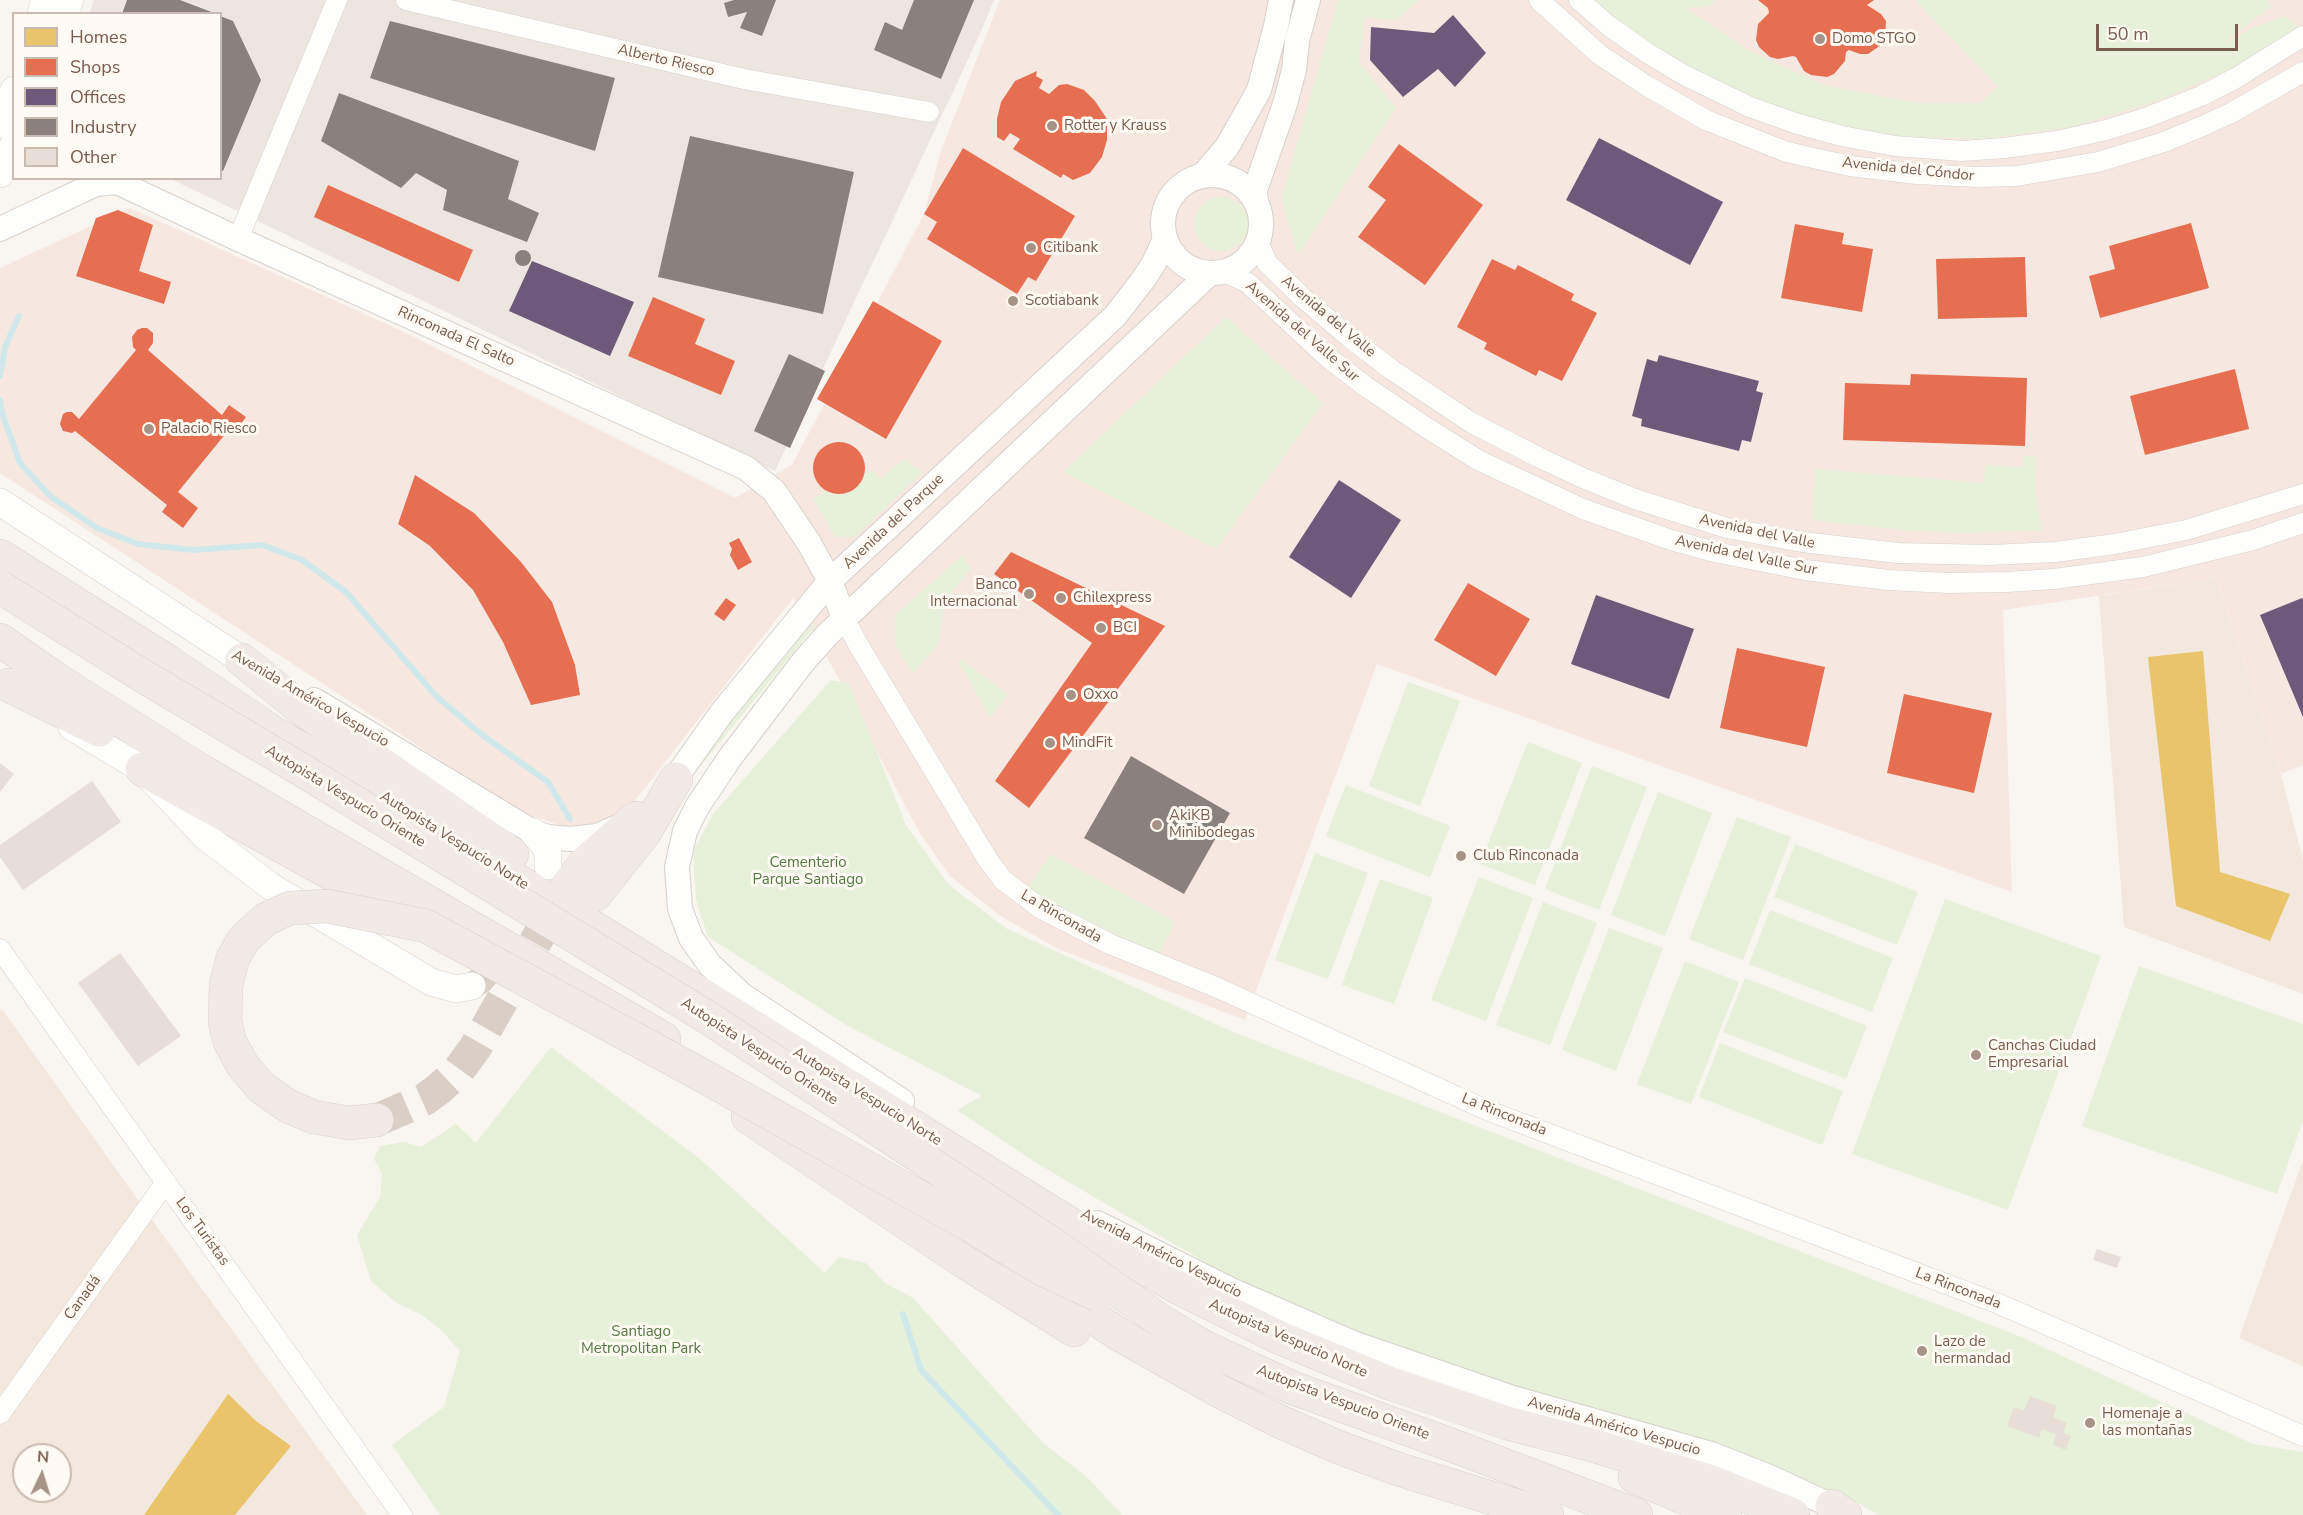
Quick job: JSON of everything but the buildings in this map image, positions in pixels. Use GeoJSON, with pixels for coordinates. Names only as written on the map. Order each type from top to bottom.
{"type":"FeatureCollection","features":[{"type":"Feature","properties":{"kind":"highway","name":"Autopista Vespucio Norte"},"geometry":{"type":"LineString","coordinates":[[0,556],[277,735],[625,946],[1078,1229],[1177,1287],[1239,1319],[1336,1362],[1430,1398],[1507,1423],[1622,1453],[1713,1482],[1793,1515]]}},
{"type":"Feature","properties":{"kind":"highway","name":"Autopista Vespucio Oriente"},"geometry":{"type":"LineString","coordinates":[[0,587],[707,1017],[1054,1245],[1161,1321],[1204,1347],[1293,1388],[1636,1515]]}},
{"type":"Feature","properties":{"kind":"highway"},"geometry":{"type":"LineString","coordinates":[[0,640],[56,679],[198,769],[636,1021],[832,1142],[1120,1335],[1221,1392],[1338,1447]]}},
{"type":"Feature","properties":{"kind":"highway"},"geometry":{"type":"LineString","coordinates":[[242,660],[299,707],[502,846],[548,881],[625,946]]}},
{"type":"Feature","properties":{"kind":"highway"},"geometry":{"type":"LineString","coordinates":[[4,683],[334,848]]}},
{"type":"Feature","properties":{"kind":"highway"},"geometry":{"type":"LineString","coordinates":[[142,769],[698,1073],[971,1226],[1042,1269],[1083,1289],[1161,1321]]}},
{"type":"Feature","properties":{"kind":"highway"},"geometry":{"type":"LineString","coordinates":[[570,882],[645,832],[676,779]]}},
{"type":"Feature","properties":{"kind":"highway"},"geometry":{"type":"LineString","coordinates":[[570,882],[586,862],[636,818]]}},
{"type":"Feature","properties":{"kind":"highway"},"geometry":{"type":"LineString","coordinates":[[377,1120],[349,1123],[314,1117],[288,1106],[262,1088],[243,1066],[230,1042],[225,1022],[226,985],[233,958],[244,939],[266,919],[290,908],[327,906],[426,926]]}},
{"type":"Feature","properties":{"kind":"highway"},"geometry":{"type":"LineString","coordinates":[[704,1089],[842,1178],[963,1261],[1078,1333],[1189,1392],[1247,1417],[1462,1490],[1547,1515]]}},
{"type":"Feature","properties":{"kind":"highway"},"geometry":{"type":"LineString","coordinates":[[1507,1423],[1725,1515]]}},
{"type":"Feature","properties":{"kind":"main road"},"geometry":{"type":"LineString","coordinates":[[0,124],[12,95]]}},
{"type":"Feature","properties":{"kind":"main road"},"geometry":{"type":"LineString","coordinates":[[0,174],[12,148]]}},
{"type":"Feature","properties":{"kind":"main road","name":"Avenida Américo Vespucio"},"geometry":{"type":"LineString","coordinates":[[0,502],[242,660]]}},
{"type":"Feature","properties":{"kind":"main road"},"geometry":{"type":"LineString","coordinates":[[4,683],[90,739],[142,769],[205,836],[270,886],[431,982],[456,989],[471,986]]}},
{"type":"Feature","properties":{"kind":"main road"},"geometry":{"type":"LineString","coordinates":[[533,832],[570,882]]}},
{"type":"Feature","properties":{"kind":"street"},"geometry":{"type":"LineString","coordinates":[[238,239],[337,0]]}},
{"type":"Feature","properties":{"kind":"street","name":"Alberto Riesco"},"geometry":{"type":"LineString","coordinates":[[406,0],[744,79],[929,112]]}},
{"type":"Feature","properties":{"kind":"street"},"geometry":{"type":"LineString","coordinates":[[1203,175],[1227,147],[1259,90],[1281,0]]}},
{"type":"Feature","properties":{"kind":"street"},"geometry":{"type":"LineString","coordinates":[[1256,202],[1255,190],[1285,104],[1294,70],[1297,41],[1308,0]]}},
{"type":"Feature","properties":{"kind":"street","name":"Avenida del Cóndor"},"geometry":{"type":"LineString","coordinates":[[1539,0],[1600,55],[1647,86],[1706,120],[1784,151],[1830,162],[1917,174],[1998,177],[2034,174],[2098,162],[2142,149],[2232,113],[2303,72]]}},
{"type":"Feature","properties":{"kind":"street","name":"Avenida del Cóndor"},"geometry":{"type":"LineString","coordinates":[[1579,0],[1619,34],[1665,64],[1730,99],[1798,124],[1861,140],[1965,151],[2057,141],[2145,118],[2216,88],[2269,59],[2303,36]]}},
{"type":"Feature","properties":{"kind":"street"},"geometry":{"type":"LineString","coordinates":[[1600,55],[1613,57],[1621,52],[1622,42],[1619,34]]}},
{"type":"Feature","properties":{"kind":"street"},"geometry":{"type":"LineString","coordinates":[[1647,86],[1643,76],[1650,65],[1665,64]]}},
{"type":"Feature","properties":{"kind":"street"},"geometry":{"type":"LineString","coordinates":[[1917,174],[1924,170],[1929,162],[1928,153],[1923,148]]}},
{"type":"Feature","properties":{"kind":"street"},"geometry":{"type":"LineString","coordinates":[[1963,177],[1958,166],[1959,159],[1965,151]]}},
{"type":"Feature","properties":{"kind":"street"},"geometry":{"type":"LineString","coordinates":[[844,618],[1217,272],[1245,260],[1258,241],[1261,228],[1261,215],[1256,202],[1247,189],[1234,180],[1219,175],[1203,175],[1189,180],[1168,200],[1163,214],[1163,229],[1173,255],[1184,264],[1196,271],[1217,272]]}},
{"type":"Feature","properties":{"kind":"street","name":"Rinconada El Salto"},"geometry":{"type":"LineString","coordinates":[[0,229],[104,180],[124,185],[238,239],[746,468],[774,491],[817,555],[844,618]]}},
{"type":"Feature","properties":{"kind":"street","name":"Avenida del Parque"},"geometry":{"type":"LineString","coordinates":[[636,818],[655,802],[676,779],[723,711],[830,581],[1114,316],[1143,280],[1165,239]]}},
{"type":"Feature","properties":{"kind":"street","name":"Avenida del Valle"},"geometry":{"type":"LineString","coordinates":[[1258,241],[1267,263],[1302,297],[1392,370],[1462,417],[1507,442],[1583,478],[1635,499],[1727,528],[1802,542],[1898,553],[1990,555],[2055,552],[2115,544],[2186,530],[2303,494]]}},
{"type":"Feature","properties":{"kind":"street","name":"Avenida del Valle Sur"},"geometry":{"type":"LineString","coordinates":[[1217,272],[1248,283],[1326,356],[1365,386],[1478,460],[1591,512],[1671,540],[1715,552],[1806,570],[1877,579],[1948,583],[2007,582],[2054,579],[2143,567],[2253,540],[2303,523]]}},
{"type":"Feature","properties":{"kind":"street","name":"Avenida Américo Vespucio"},"geometry":{"type":"LineString","coordinates":[[844,618],[803,662],[702,799],[688,822],[682,840],[676,879],[684,921],[697,948],[710,965],[742,995],[993,1162],[1090,1220],[1231,1290],[1353,1343],[1513,1398],[1711,1455],[1767,1476],[1840,1512]]}},
{"type":"Feature","properties":{"kind":"street","name":"La Rinconada"},"geometry":{"type":"LineString","coordinates":[[844,618],[988,860],[1003,880],[1040,908],[1110,944],[1218,988],[1489,1111],[1999,1304],[2303,1436]]}},
{"type":"Feature","properties":{"kind":"street","name":"Avenida Américo Vespucio"},"geometry":{"type":"LineString","coordinates":[[242,660],[290,685],[533,832],[554,838],[587,837],[605,832],[636,818]]}},
{"type":"Feature","properties":{"kind":"street","name":"Los Turistas"},"geometry":{"type":"LineString","coordinates":[[0,949],[8,975],[166,1182],[402,1515]]}},
{"type":"Feature","properties":{"kind":"street","name":"Canadá"},"geometry":{"type":"LineString","coordinates":[[0,1414],[166,1182]]}},
{"type":"Feature","properties":{"kind":"shaded area"},"geometry":{"type":"Polygon","coordinates":[[[94,0],[994,0],[775,471],[173,180],[222,180],[222,12],[90,12],[94,0]]]}},
{"type":"Feature","properties":{"kind":"shaded area"},"geometry":{"type":"Polygon","coordinates":[[[1000,0],[2303,0],[2303,765],[2281,774],[2216,578],[2003,610],[2012,892],[1377,664],[1245,1020],[1058,949],[999,915],[950,876],[919,832],[838,677],[793,598],[624,812],[594,829],[571,829],[518,811],[0,473],[0,268],[130,208],[400,330],[735,498],[792,465],[924,214],[941,151],[1000,0]]]}},
{"type":"Feature","properties":{"kind":"shaded area"},"geometry":{"type":"Polygon","coordinates":[[[2216,578],[2281,774],[2303,860],[2303,994],[2124,927],[2099,596],[2216,578]]]}},
{"type":"Feature","properties":{"kind":"shaded area"},"geometry":{"type":"Polygon","coordinates":[[[2,1009],[162,1234],[367,1515],[0,1515],[0,1011],[2,1009]]]}},
{"type":"Feature","properties":{"kind":"shaded area"},"geometry":{"type":"Polygon","coordinates":[[[2303,1160],[2303,1366],[2239,1338],[2303,1160]]]}},
{"type":"Feature","properties":{"kind":"green space"},"geometry":{"type":"Polygon","coordinates":[[[1338,0],[1419,0],[1397,20],[1365,17],[1359,62],[1396,108],[1298,255],[1281,198],[1338,0]]]}},
{"type":"Feature","properties":{"kind":"green space"},"geometry":{"type":"Polygon","coordinates":[[[1588,0],[1717,0],[1710,6],[1686,8],[1750,51],[1824,85],[1917,103],[1981,103],[1998,87],[1915,0],[2266,0],[2272,6],[2220,45],[2284,16],[2299,27],[2231,69],[2157,101],[2071,127],[1983,139],[1898,136],[1828,123],[1760,102],[1657,52],[1588,0]]]}},
{"type":"Feature","properties":{"kind":"green space"},"geometry":{"type":"Polygon","coordinates":[[[1221,197],[1231,199],[1240,205],[1246,214],[1248,224],[1246,234],[1240,243],[1231,249],[1221,251],[1211,249],[1202,243],[1196,234],[1194,224],[1196,214],[1202,205],[1211,199],[1221,197]]]}},
{"type":"Feature","properties":{"kind":"green space"},"geometry":{"type":"Polygon","coordinates":[[[1226,317],[1323,403],[1216,549],[1063,472],[1226,317]]]}},
{"type":"Feature","properties":{"kind":"green space"},"geometry":{"type":"Polygon","coordinates":[[[2024,456],[2036,457],[2035,490],[2042,530],[1963,533],[1904,530],[1812,520],[1815,469],[1984,483],[1985,465],[2023,467],[2024,456]]]}},
{"type":"Feature","properties":{"kind":"green space"},"geometry":{"type":"Polygon","coordinates":[[[904,459],[923,472],[855,537],[835,537],[813,499],[826,490],[843,494],[854,489],[864,474],[872,470],[881,478],[904,459]]]}},
{"type":"Feature","properties":{"kind":"green space"},"geometry":{"type":"Polygon","coordinates":[[[963,555],[971,569],[951,593],[943,610],[939,643],[913,674],[895,645],[895,615],[963,555]]]}},
{"type":"Feature","properties":{"kind":"green space"},"geometry":{"type":"Polygon","coordinates":[[[811,620],[815,626],[680,791],[712,740],[811,620]]]}},
{"type":"Feature","properties":{"kind":"green space"},"geometry":{"type":"Polygon","coordinates":[[[960,659],[1008,694],[990,718],[958,661],[960,659]]]}},
{"type":"Feature","properties":{"kind":"green space","name":"Cementerio Parque Santiago"},"geometry":{"type":"Polygon","coordinates":[[[831,680],[849,683],[906,825],[949,885],[1007,929],[1233,1032],[2019,1336],[2253,1444],[2303,1452],[2303,1515],[1879,1515],[1853,1500],[1743,1459],[1349,1333],[1237,1281],[1038,1164],[957,1110],[982,1096],[848,1026],[708,937],[696,900],[693,852],[713,814],[831,680]]]}},
{"type":"Feature","properties":{"kind":"green space"},"geometry":{"type":"Polygon","coordinates":[[[1408,682],[1460,701],[1420,806],[1369,786],[1408,682]]]}},
{"type":"Feature","properties":{"kind":"green space"},"geometry":{"type":"Polygon","coordinates":[[[1528,742],[1582,763],[1535,885],[1480,864],[1528,742]]]}},
{"type":"Feature","properties":{"kind":"green space"},"geometry":{"type":"Polygon","coordinates":[[[1592,766],[1647,787],[1599,910],[1545,889],[1592,766]]]}},
{"type":"Feature","properties":{"kind":"green space"},"geometry":{"type":"Polygon","coordinates":[[[1346,785],[1450,826],[1430,877],[1326,836],[1346,785]]]}},
{"type":"Feature","properties":{"kind":"green space"},"geometry":{"type":"Polygon","coordinates":[[[1658,792],[1712,813],[1665,936],[1611,915],[1658,792]]]}},
{"type":"Feature","properties":{"kind":"green space"},"geometry":{"type":"Polygon","coordinates":[[[1737,817],[1791,837],[1743,960],[1689,939],[1737,817]]]}},
{"type":"Feature","properties":{"kind":"green space"},"geometry":{"type":"Polygon","coordinates":[[[1795,844],[1918,892],[1897,945],[1774,897],[1795,844]]]}},
{"type":"Feature","properties":{"kind":"green space"},"geometry":{"type":"Polygon","coordinates":[[[1315,853],[1368,873],[1328,979],[1275,960],[1315,853]]]}},
{"type":"Feature","properties":{"kind":"green space"},"geometry":{"type":"Polygon","coordinates":[[[1050,854],[1171,919],[1173,927],[1159,954],[1056,906],[1028,888],[1050,854]]]}},
{"type":"Feature","properties":{"kind":"green space"},"geometry":{"type":"Polygon","coordinates":[[[1479,877],[1533,898],[1486,1021],[1431,1000],[1479,877]]]}},
{"type":"Feature","properties":{"kind":"green space"},"geometry":{"type":"Polygon","coordinates":[[[1380,879],[1433,898],[1394,1004],[1342,985],[1380,879]]]}},
{"type":"Feature","properties":{"kind":"green space","name":"Canchas Ciudad Empresarial"},"geometry":{"type":"Polygon","coordinates":[[[1945,899],[2101,956],[2008,1210],[1852,1154],[1945,899]]]}},
{"type":"Feature","properties":{"kind":"green space"},"geometry":{"type":"Polygon","coordinates":[[[1543,902],[1597,923],[1550,1045],[1496,1025],[1543,902]]]}},
{"type":"Feature","properties":{"kind":"green space"},"geometry":{"type":"Polygon","coordinates":[[[1770,910],[1893,958],[1872,1012],[1749,964],[1770,910]]]}},
{"type":"Feature","properties":{"kind":"green space"},"geometry":{"type":"Polygon","coordinates":[[[1609,928],[1663,948],[1616,1071],[1562,1050],[1609,928]]]}},
{"type":"Feature","properties":{"kind":"green space"},"geometry":{"type":"Polygon","coordinates":[[[1685,961],[1739,982],[1691,1104],[1637,1084],[1685,961]]]}},
{"type":"Feature","properties":{"kind":"green space","name":"Canchas Ciudad Empresarial"},"geometry":{"type":"Polygon","coordinates":[[[2139,966],[2303,1024],[2303,1121],[2277,1194],[2082,1126],[2139,966]]]}},
{"type":"Feature","properties":{"kind":"green space"},"geometry":{"type":"Polygon","coordinates":[[[1745,978],[1867,1026],[1846,1079],[1723,1032],[1745,978]]]}},
{"type":"Feature","properties":{"kind":"green space"},"geometry":{"type":"Polygon","coordinates":[[[1720,1043],[1843,1091],[1822,1145],[1699,1097],[1720,1043]]]}},
{"type":"Feature","properties":{"kind":"green space","name":"Santiago Metropolitan Park"},"geometry":{"type":"Polygon","coordinates":[[[551,1047],[700,1159],[825,1273],[839,1257],[866,1263],[885,1283],[913,1298],[1042,1442],[1088,1478],[1122,1515],[440,1515],[392,1445],[444,1407],[460,1351],[442,1331],[422,1315],[395,1302],[371,1281],[357,1235],[380,1197],[382,1174],[374,1159],[380,1146],[404,1142],[421,1147],[456,1124],[476,1143],[551,1047]]]}},
{"type":"Feature","properties":{"kind":"waterway"},"geometry":{"type":"LineString","coordinates":[[0,376],[5,347],[19,316]]}},
{"type":"Feature","properties":{"kind":"waterway"},"geometry":{"type":"LineString","coordinates":[[0,400],[2,413],[20,463],[50,496],[97,528],[138,544],[194,550],[262,545],[302,560],[346,592],[436,696],[481,734],[548,782],[570,819]]}},
{"type":"Feature","properties":{"kind":"waterway"},"geometry":{"type":"LineString","coordinates":[[903,1314],[921,1370],[1058,1515]]}},
{"type":"Feature","properties":{"kind":"tunnel"},"geometry":{"type":"LineString","coordinates":[[472,986],[481,980],[490,969],[535,890]]}},
{"type":"Feature","properties":{"kind":"tunnel"},"geometry":{"type":"LineString","coordinates":[[377,1120],[425,1099],[459,1070],[475,1048],[562,895]]}},
{"type":"Feature","properties":{"kind":"place","name":"Domo STGO"},"geometry":{"type":"Point","coordinates":[1820,39]}},
{"type":"Feature","properties":{"kind":"place","name":"Rotter y Krauss"},"geometry":{"type":"Point","coordinates":[1052,126]}},
{"type":"Feature","properties":{"kind":"place","name":"Citibank"},"geometry":{"type":"Point","coordinates":[1031,248]}},
{"type":"Feature","properties":{"kind":"place","name":"Scotiabank"},"geometry":{"type":"Point","coordinates":[1013,301]}},
{"type":"Feature","properties":{"kind":"place","name":"Palacio Riesco"},"geometry":{"type":"Point","coordinates":[149,429]}},
{"type":"Feature","properties":{"kind":"place","name":"Banco Internacional"},"geometry":{"type":"Point","coordinates":[1029,594]}},
{"type":"Feature","properties":{"kind":"place","name":"Chilexpress"},"geometry":{"type":"Point","coordinates":[1061,598]}},
{"type":"Feature","properties":{"kind":"place","name":"BCI"},"geometry":{"type":"Point","coordinates":[1101,628]}},
{"type":"Feature","properties":{"kind":"place","name":"Oxxo"},"geometry":{"type":"Point","coordinates":[1071,695]}},
{"type":"Feature","properties":{"kind":"place","name":"MindFit"},"geometry":{"type":"Point","coordinates":[1050,743]}},
{"type":"Feature","properties":{"kind":"place","name":"AkiKB Minibodegas"},"geometry":{"type":"Point","coordinates":[1157,825]}},
{"type":"Feature","properties":{"kind":"place","name":"Club Rinconada"},"geometry":{"type":"Point","coordinates":[1461,856]}},
{"type":"Feature","properties":{"kind":"place","name":"Canchas Ciudad Empresarial"},"geometry":{"type":"Point","coordinates":[1976,1055]}},
{"type":"Feature","properties":{"kind":"place","name":"Lazo de hermandad"},"geometry":{"type":"Point","coordinates":[1922,1351]}},
{"type":"Feature","properties":{"kind":"place","name":"Homenaje a las montañas"},"geometry":{"type":"Point","coordinates":[2090,1423]}}]}
